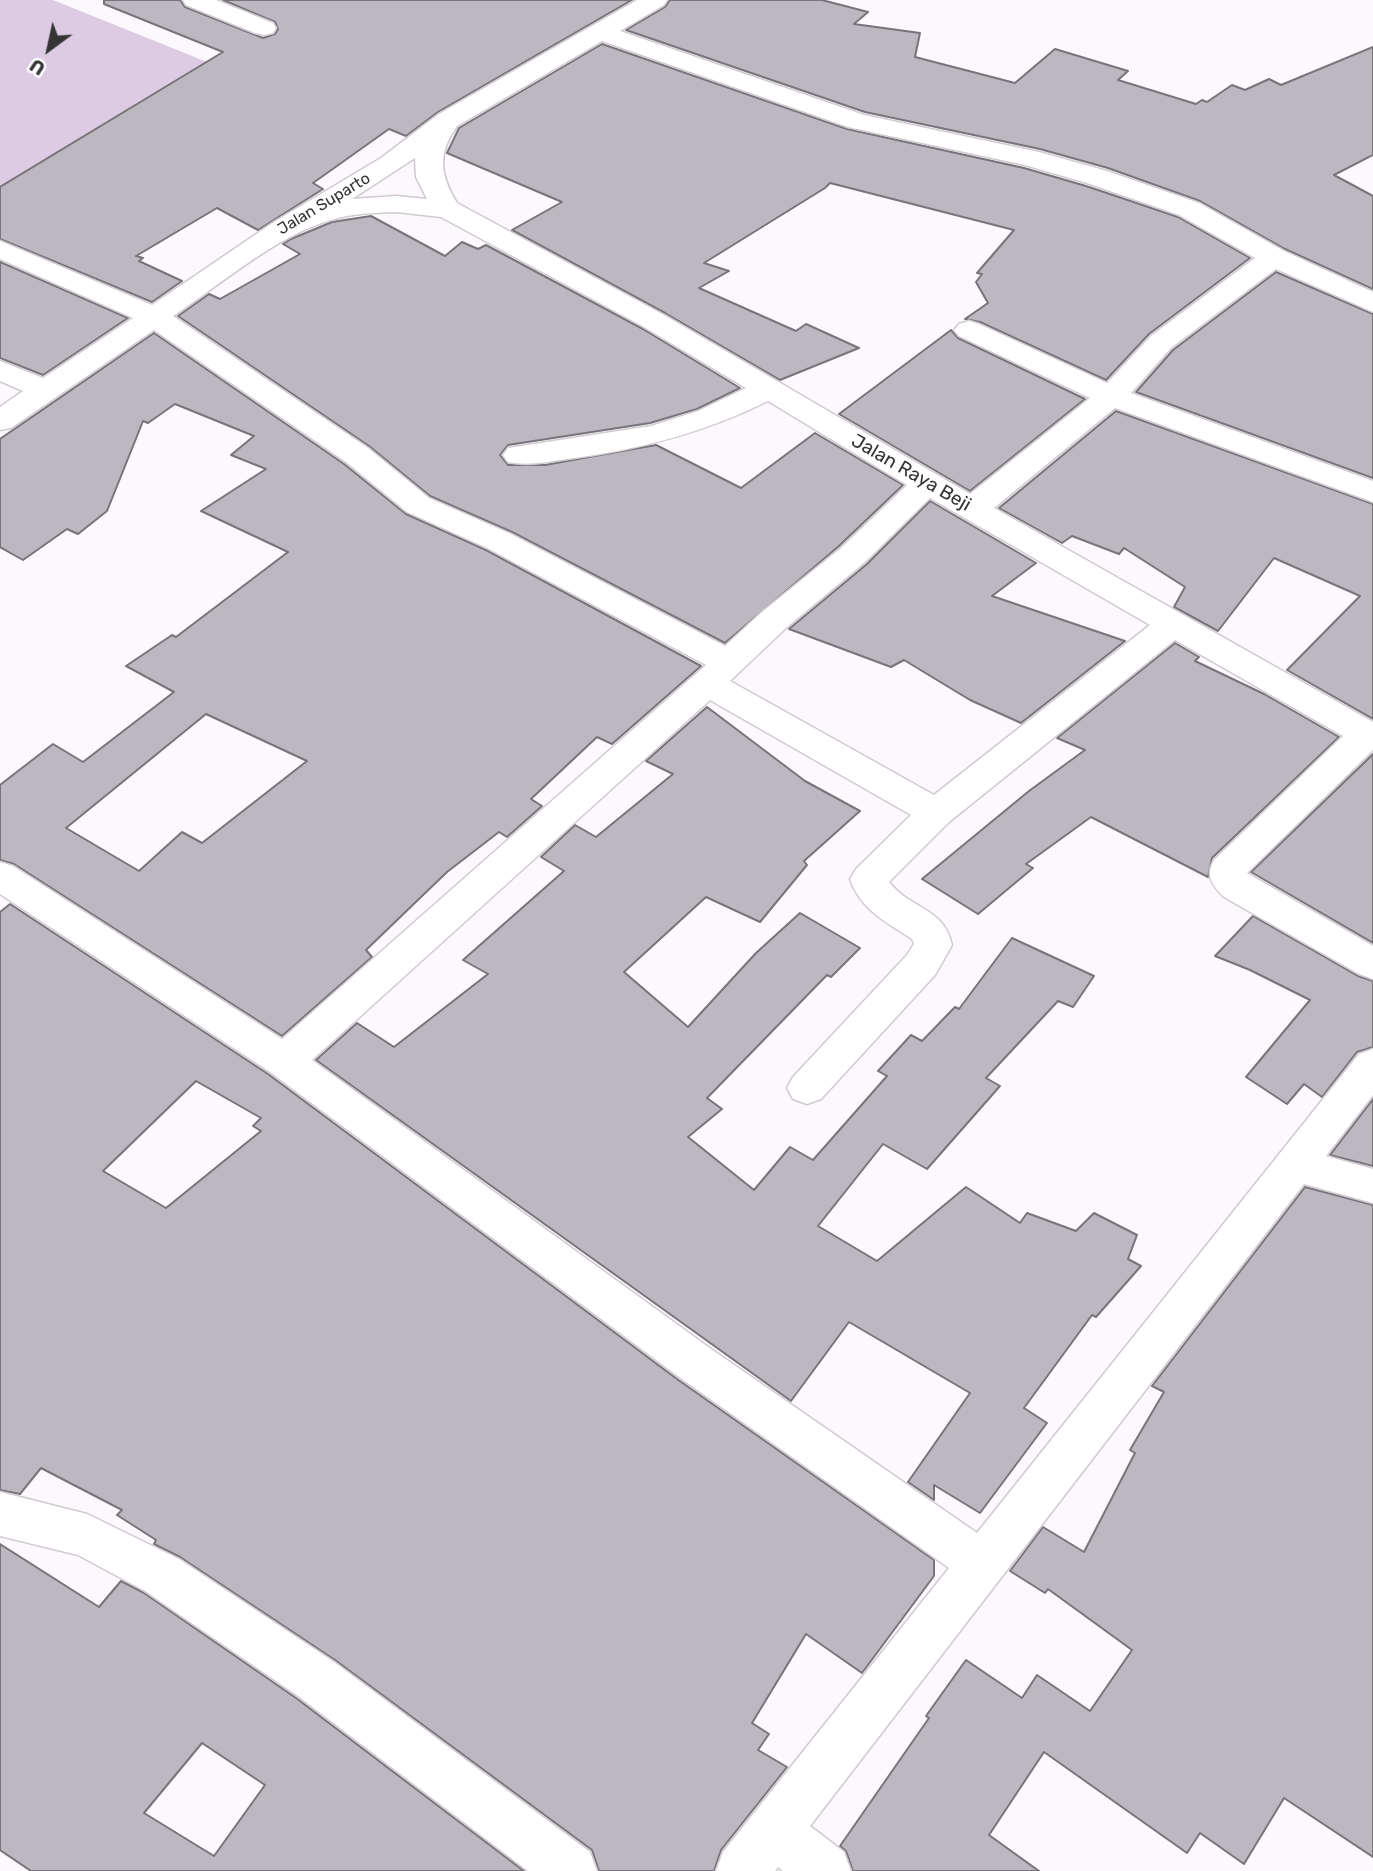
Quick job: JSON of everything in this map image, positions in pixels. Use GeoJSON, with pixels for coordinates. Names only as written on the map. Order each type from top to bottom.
{"type":"FeatureCollection","features":[{"type":"Feature","properties":{"kind":"street"},"geometry":{"type":"LineString","coordinates":[[195,0],[264,28]]}},
{"type":"Feature","properties":{"kind":"street","name":"Jalan Suparto"},"geometry":{"type":"LineString","coordinates":[[0,421],[284,228],[390,164],[448,120],[655,0]]}},
{"type":"Feature","properties":{"kind":"street"},"geometry":{"type":"LineString","coordinates":[[599,32],[857,121],[1030,158],[1097,177],[1189,209],[1274,257],[1373,303]]}},
{"type":"Feature","properties":{"kind":"street"},"geometry":{"type":"LineString","coordinates":[[447,209],[432,185],[426,167],[434,138],[448,120]]}},
{"type":"Feature","properties":{"kind":"street"},"geometry":{"type":"LineString","coordinates":[[284,228],[323,213],[356,206],[396,204],[447,209]]}},
{"type":"Feature","properties":{"kind":"street","name":"Jalan Raya Beji"},"geometry":{"type":"LineString","coordinates":[[447,209],[654,321],[972,509],[1080,568],[1172,625],[1370,736]]}},
{"type":"Feature","properties":{"kind":"street"},"geometry":{"type":"LineString","coordinates":[[0,249],[153,316],[357,455],[418,505],[499,541],[717,672],[936,813]]}},
{"type":"Feature","properties":{"kind":"street"},"geometry":{"type":"LineString","coordinates":[[972,509],[1111,396],[1161,342],[1274,257]]}},
{"type":"Feature","properties":{"kind":"street"},"geometry":{"type":"LineString","coordinates":[[969,330],[1111,396],[1373,492]]}},
{"type":"Feature","properties":{"kind":"street"},"geometry":{"type":"LineString","coordinates":[[0,370],[45,390]]}},
{"type":"Feature","properties":{"kind":"street"},"geometry":{"type":"LineString","coordinates":[[519,455],[576,449],[644,436],[700,421],[768,389]]}},
{"type":"Feature","properties":{"kind":"street"},"geometry":{"type":"LineString","coordinates":[[284,1062],[717,672],[853,555],[928,483]]}},
{"type":"Feature","properties":{"kind":"street"},"geometry":{"type":"LineString","coordinates":[[807,1088],[921,965],[933,946],[930,931],[878,897],[870,889],[869,879],[936,813],[961,796],[1172,625]]}},
{"type":"Feature","properties":{"kind":"street"},"geometry":{"type":"LineString","coordinates":[[1370,736],[1227,870],[1228,878],[1237,887],[1373,964]]}},
{"type":"Feature","properties":{"kind":"street"},"geometry":{"type":"LineString","coordinates":[[0,876],[284,1062],[684,1355],[981,1563]]}},
{"type":"Feature","properties":{"kind":"street"},"geometry":{"type":"LineString","coordinates":[[742,1871],[1373,1065]]}},
{"type":"Feature","properties":{"kind":"street"},"geometry":{"type":"LineString","coordinates":[[1295,1165],[1373,1186]]}},
{"type":"Feature","properties":{"kind":"street"},"geometry":{"type":"LineString","coordinates":[[0,1514],[87,1536],[162,1575],[316,1679],[571,1871]]}},
{"type":"Feature","properties":{"kind":"street"},"geometry":{"type":"LineString","coordinates":[[774,1831],[825,1871]]}},
{"type":"Feature","properties":{"kind":"shaded area"},"geometry":{"type":"Polygon","coordinates":[[[0,0],[53,0],[207,62],[0,187],[0,0]]]}},
{"type":"Feature","properties":{"kind":"building"},"geometry":{"type":"Polygon","coordinates":[[[104,0],[180,0],[185,7],[263,38],[275,34],[278,29],[275,22],[223,0],[632,0],[438,112],[406,136],[389,129],[313,183],[323,189],[258,230],[217,208],[136,256],[143,258],[139,261],[182,281],[152,302],[0,239],[0,187],[223,52],[104,4],[104,0]]]}},
{"type":"Feature","properties":{"kind":"building"},"geometry":{"type":"Polygon","coordinates":[[[670,0],[822,0],[868,12],[854,24],[920,33],[915,57],[1015,83],[1055,49],[1128,71],[1118,80],[1196,104],[1202,100],[1207,102],[1232,85],[1245,90],[1269,79],[1281,85],[1373,47],[1373,155],[1334,175],[1373,196],[1373,289],[1285,249],[1200,201],[1108,168],[1040,149],[865,112],[626,30],[665,7],[670,0]]]}},
{"type":"Feature","properties":{"kind":"building"},"geometry":{"type":"Polygon","coordinates":[[[602,44],[847,129],[1024,168],[1086,186],[1178,217],[1250,258],[1149,334],[1106,380],[980,322],[965,319],[988,303],[976,282],[982,274],[977,273],[1014,230],[830,183],[704,263],[729,271],[699,288],[796,331],[806,324],[859,348],[780,380],[665,313],[512,230],[562,202],[447,153],[459,128],[602,44]]]}},
{"type":"Feature","properties":{"kind":"building"},"geometry":{"type":"Polygon","coordinates":[[[371,216],[445,256],[462,242],[478,249],[486,245],[643,329],[740,388],[697,409],[650,423],[508,445],[500,455],[508,465],[545,465],[656,445],[741,488],[815,433],[903,485],[839,546],[725,643],[512,532],[430,496],[369,446],[178,316],[209,294],[220,299],[300,254],[283,244],[291,239],[332,222],[371,216]]]}},
{"type":"Feature","properties":{"kind":"building"},"geometry":{"type":"Polygon","coordinates":[[[0,262],[128,318],[43,375],[0,358],[0,262]]]}},
{"type":"Feature","properties":{"kind":"building"},"geometry":{"type":"Polygon","coordinates":[[[1276,272],[1373,314],[1373,478],[1136,392],[1173,350],[1276,272]]]}},
{"type":"Feature","properties":{"kind":"building"},"geometry":{"type":"Polygon","coordinates":[[[951,330],[958,338],[1085,399],[970,491],[839,414],[951,330]]]}},
{"type":"Feature","properties":{"kind":"building"},"geometry":{"type":"Polygon","coordinates":[[[154,333],[344,464],[406,514],[486,550],[701,666],[612,744],[597,737],[531,799],[542,806],[507,837],[499,832],[447,872],[366,950],[372,957],[282,1036],[14,864],[0,860],[0,785],[53,744],[83,762],[174,692],[126,666],[172,635],[176,637],[288,552],[201,511],[266,469],[231,455],[254,436],[175,404],[148,423],[143,421],[107,511],[78,534],[67,529],[23,560],[0,547],[0,439],[154,333]],[[206,714],[66,828],[139,871],[182,832],[202,843],[307,761],[206,714]]]}},
{"type":"Feature","properties":{"kind":"building"},"geometry":{"type":"Polygon","coordinates":[[[1116,411],[1373,504],[1373,719],[1287,670],[1360,596],[1274,558],[1218,631],[1174,607],[1185,587],[1124,548],[1119,554],[1072,536],[1062,543],[999,508],[1116,411]]]}},
{"type":"Feature","properties":{"kind":"building"},"geometry":{"type":"Polygon","coordinates":[[[930,501],[1036,563],[992,596],[1125,641],[1021,723],[970,700],[904,660],[891,667],[789,629],[867,564],[930,501]]]}},
{"type":"Feature","properties":{"kind":"building"},"geometry":{"type":"Polygon","coordinates":[[[1175,643],[1199,657],[1195,661],[1264,694],[1339,737],[1212,858],[1208,877],[1091,817],[1026,864],[1033,868],[978,914],[922,879],[1029,791],[1085,750],[1057,738],[1175,643]]]}},
{"type":"Feature","properties":{"kind":"building"},"geometry":{"type":"Polygon","coordinates":[[[707,707],[805,781],[860,811],[804,861],[807,865],[760,922],[706,897],[624,972],[688,1027],[756,953],[800,913],[860,948],[831,977],[827,975],[707,1098],[722,1109],[688,1137],[754,1190],[790,1147],[813,1160],[887,1076],[878,1071],[911,1035],[922,1041],[955,1007],[959,1009],[1012,938],[1094,976],[1073,1007],[1058,1001],[986,1078],[1000,1086],[927,1169],[883,1144],[818,1226],[877,1261],[966,1187],[1020,1223],[1027,1213],[1076,1231],[1094,1213],[1137,1235],[1128,1259],[1141,1266],[1096,1317],[1092,1315],[1024,1408],[1047,1423],[980,1513],[934,1485],[934,1500],[908,1482],[970,1393],[849,1322],[791,1401],[316,1060],[357,1023],[394,1047],[488,974],[463,960],[564,871],[541,857],[575,825],[596,837],[673,774],[646,761],[707,707]]]}},
{"type":"Feature","properties":{"kind":"building"},"geometry":{"type":"Polygon","coordinates":[[[1373,754],[1373,943],[1251,872],[1373,754]]]}},
{"type":"Feature","properties":{"kind":"building"},"geometry":{"type":"Polygon","coordinates":[[[10,904],[268,1074],[677,1379],[934,1560],[934,1576],[862,1673],[806,1634],[752,1723],[769,1734],[758,1750],[787,1767],[721,1850],[714,1871],[599,1871],[592,1850],[335,1660],[180,1557],[154,1544],[156,1540],[117,1515],[122,1510],[41,1468],[20,1494],[0,1490],[0,912],[10,904]],[[196,1081],[103,1171],[166,1208],[261,1131],[253,1126],[261,1118],[196,1081]]]}},
{"type":"Feature","properties":{"kind":"building"},"geometry":{"type":"Polygon","coordinates":[[[1253,916],[1358,976],[1373,981],[1373,1047],[1357,1052],[1322,1097],[1304,1084],[1287,1104],[1246,1077],[1310,1000],[1215,956],[1253,916]]]}},
{"type":"Feature","properties":{"kind":"building"},"geometry":{"type":"Polygon","coordinates":[[[1373,1099],[1373,1166],[1330,1155],[1373,1099]]]}},
{"type":"Feature","properties":{"kind":"building"},"geometry":{"type":"Polygon","coordinates":[[[1305,1187],[1373,1205],[1373,1857],[1284,1798],[1244,1864],[1200,1833],[1187,1853],[1044,1752],[989,1835],[1039,1871],[853,1871],[846,1851],[840,1846],[966,1660],[1022,1698],[1037,1675],[1090,1711],[1132,1650],[1048,1589],[1045,1593],[1010,1571],[1043,1527],[1084,1552],[1135,1453],[1130,1450],[1164,1392],[1152,1386],[1305,1187]]]}},
{"type":"Feature","properties":{"kind":"building"},"geometry":{"type":"Polygon","coordinates":[[[0,1544],[99,1607],[121,1581],[144,1593],[296,1698],[524,1871],[31,1871],[0,1850],[0,1544]],[[202,1743],[144,1813],[214,1856],[265,1785],[202,1743]]]}}]}
